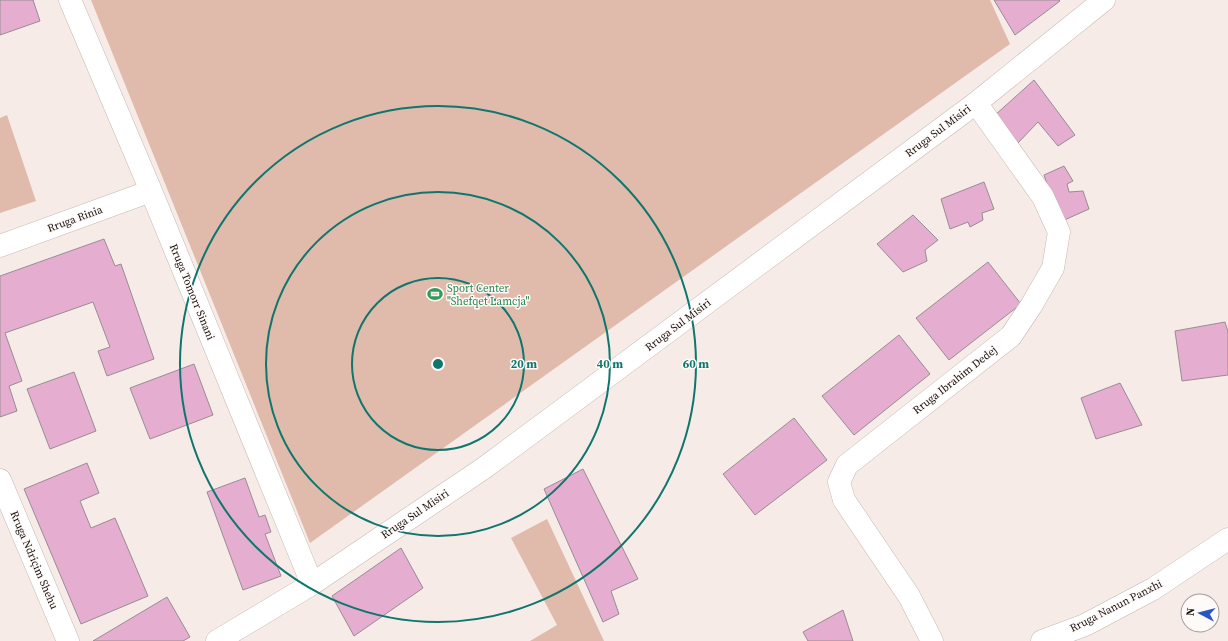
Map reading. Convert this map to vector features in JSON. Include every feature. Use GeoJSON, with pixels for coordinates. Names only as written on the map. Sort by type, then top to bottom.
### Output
{"type":"FeatureCollection","features":[{"type":"Feature","properties":{"kind":"street","name":"Rruga Tomorr Sinani"},"geometry":{"type":"LineString","coordinates":[[70,0],[151,192],[312,584]]}},
{"type":"Feature","properties":{"kind":"street","name":"Rruga Sul Misiri"},"geometry":{"type":"LineString","coordinates":[[217,641],[312,584],[484,468],[976,103],[1104,0]]}},
{"type":"Feature","properties":{"kind":"street","name":"Rruga Ibrahim Dedej"},"geometry":{"type":"LineString","coordinates":[[932,641],[909,596],[844,500],[839,482],[847,465],[1011,336],[1031,306],[1053,268],[1059,232],[1043,197],[976,103]]}},
{"type":"Feature","properties":{"kind":"street","name":"Rruga Rinia"},"geometry":{"type":"LineString","coordinates":[[0,246],[151,192]]}},
{"type":"Feature","properties":{"kind":"street","name":"Rruga Ndriçim Shehu"},"geometry":{"type":"LineString","coordinates":[[0,480],[68,641]]}},
{"type":"Feature","properties":{"kind":"street","name":"Rruga Nanun Panxhi"},"geometry":{"type":"LineString","coordinates":[[1042,641],[1085,625],[1153,589],[1228,539]]}},
{"type":"Feature","properties":{"kind":"shaded area","name":"Sport Center \"Shefqet Lamcja\""},"geometry":{"type":"Polygon","coordinates":[[[91,0],[990,0],[1010,44],[310,543],[91,0]]]}},
{"type":"Feature","properties":{"kind":"shaded area"},"geometry":{"type":"Polygon","coordinates":[[[7,115],[36,201],[0,213],[0,118],[7,115]]]}},
{"type":"Feature","properties":{"kind":"shaded area"},"geometry":{"type":"Polygon","coordinates":[[[547,519],[604,641],[530,641],[557,625],[511,538],[547,519]]]}},
{"type":"Feature","properties":{"kind":"building"},"geometry":{"type":"Polygon","coordinates":[[[0,0],[33,0],[40,21],[0,35],[0,0]]]}},
{"type":"Feature","properties":{"kind":"building"},"geometry":{"type":"Polygon","coordinates":[[[994,0],[1059,0],[1060,1],[1015,35],[994,0]]]}},
{"type":"Feature","properties":{"kind":"building"},"geometry":{"type":"Polygon","coordinates":[[[1034,80],[1075,135],[1058,146],[1038,122],[1016,145],[994,116],[1034,80]]]}},
{"type":"Feature","properties":{"kind":"building"},"geometry":{"type":"Polygon","coordinates":[[[1064,166],[1073,181],[1067,184],[1069,192],[1083,191],[1089,209],[1060,222],[1044,175],[1064,166]]]}},
{"type":"Feature","properties":{"kind":"building"},"geometry":{"type":"Polygon","coordinates":[[[984,182],[994,209],[982,213],[983,220],[970,227],[968,222],[950,229],[941,199],[984,182]]]}},
{"type":"Feature","properties":{"kind":"building"},"geometry":{"type":"Polygon","coordinates":[[[913,215],[938,240],[925,250],[927,261],[903,272],[877,244],[913,215]]]}},
{"type":"Feature","properties":{"kind":"building"},"geometry":{"type":"Polygon","coordinates":[[[104,239],[115,266],[121,264],[154,359],[107,376],[98,351],[110,347],[93,302],[5,333],[22,381],[9,386],[17,411],[0,417],[0,276],[104,239]]]}},
{"type":"Feature","properties":{"kind":"building"},"geometry":{"type":"Polygon","coordinates":[[[988,262],[1021,304],[949,360],[916,318],[988,262]]]}},
{"type":"Feature","properties":{"kind":"building"},"geometry":{"type":"Polygon","coordinates":[[[1225,322],[1228,332],[1228,375],[1182,381],[1175,331],[1225,322]]]}},
{"type":"Feature","properties":{"kind":"building"},"geometry":{"type":"Polygon","coordinates":[[[899,335],[930,374],[854,435],[822,396],[899,335]]]}},
{"type":"Feature","properties":{"kind":"building"},"geometry":{"type":"Polygon","coordinates":[[[194,364],[213,415],[150,439],[130,388],[194,364]]]}},
{"type":"Feature","properties":{"kind":"building"},"geometry":{"type":"Polygon","coordinates":[[[74,372],[96,431],[50,449],[27,389],[74,372]]]}},
{"type":"Feature","properties":{"kind":"building"},"geometry":{"type":"Polygon","coordinates":[[[1120,383],[1142,425],[1096,439],[1081,398],[1120,383]]]}},
{"type":"Feature","properties":{"kind":"building"},"geometry":{"type":"Polygon","coordinates":[[[794,418],[827,460],[755,515],[723,474],[794,418]]]}},
{"type":"Feature","properties":{"kind":"building"},"geometry":{"type":"Polygon","coordinates":[[[87,463],[99,493],[80,501],[91,528],[115,518],[148,596],[81,624],[24,489],[87,463]]]}},
{"type":"Feature","properties":{"kind":"building"},"geometry":{"type":"Polygon","coordinates":[[[583,469],[638,579],[611,591],[619,614],[603,622],[544,489],[583,469]]]}},
{"type":"Feature","properties":{"kind":"building"},"geometry":{"type":"Polygon","coordinates":[[[245,478],[259,517],[265,515],[271,532],[265,534],[281,576],[243,590],[207,492],[245,478]]]}},
{"type":"Feature","properties":{"kind":"building"},"geometry":{"type":"Polygon","coordinates":[[[401,548],[423,588],[354,636],[332,596],[401,548]]]}},
{"type":"Feature","properties":{"kind":"building"},"geometry":{"type":"Polygon","coordinates":[[[167,597],[190,637],[183,641],[93,641],[167,597]]]}},
{"type":"Feature","properties":{"kind":"building"},"geometry":{"type":"Polygon","coordinates":[[[843,610],[853,641],[808,641],[803,632],[843,610]]]}},
{"type":"Feature","properties":{"kind":"place","name":"Sport Center \"Shefqet Lamcja\""},"geometry":{"type":"Point","coordinates":[435,294]}}]}
